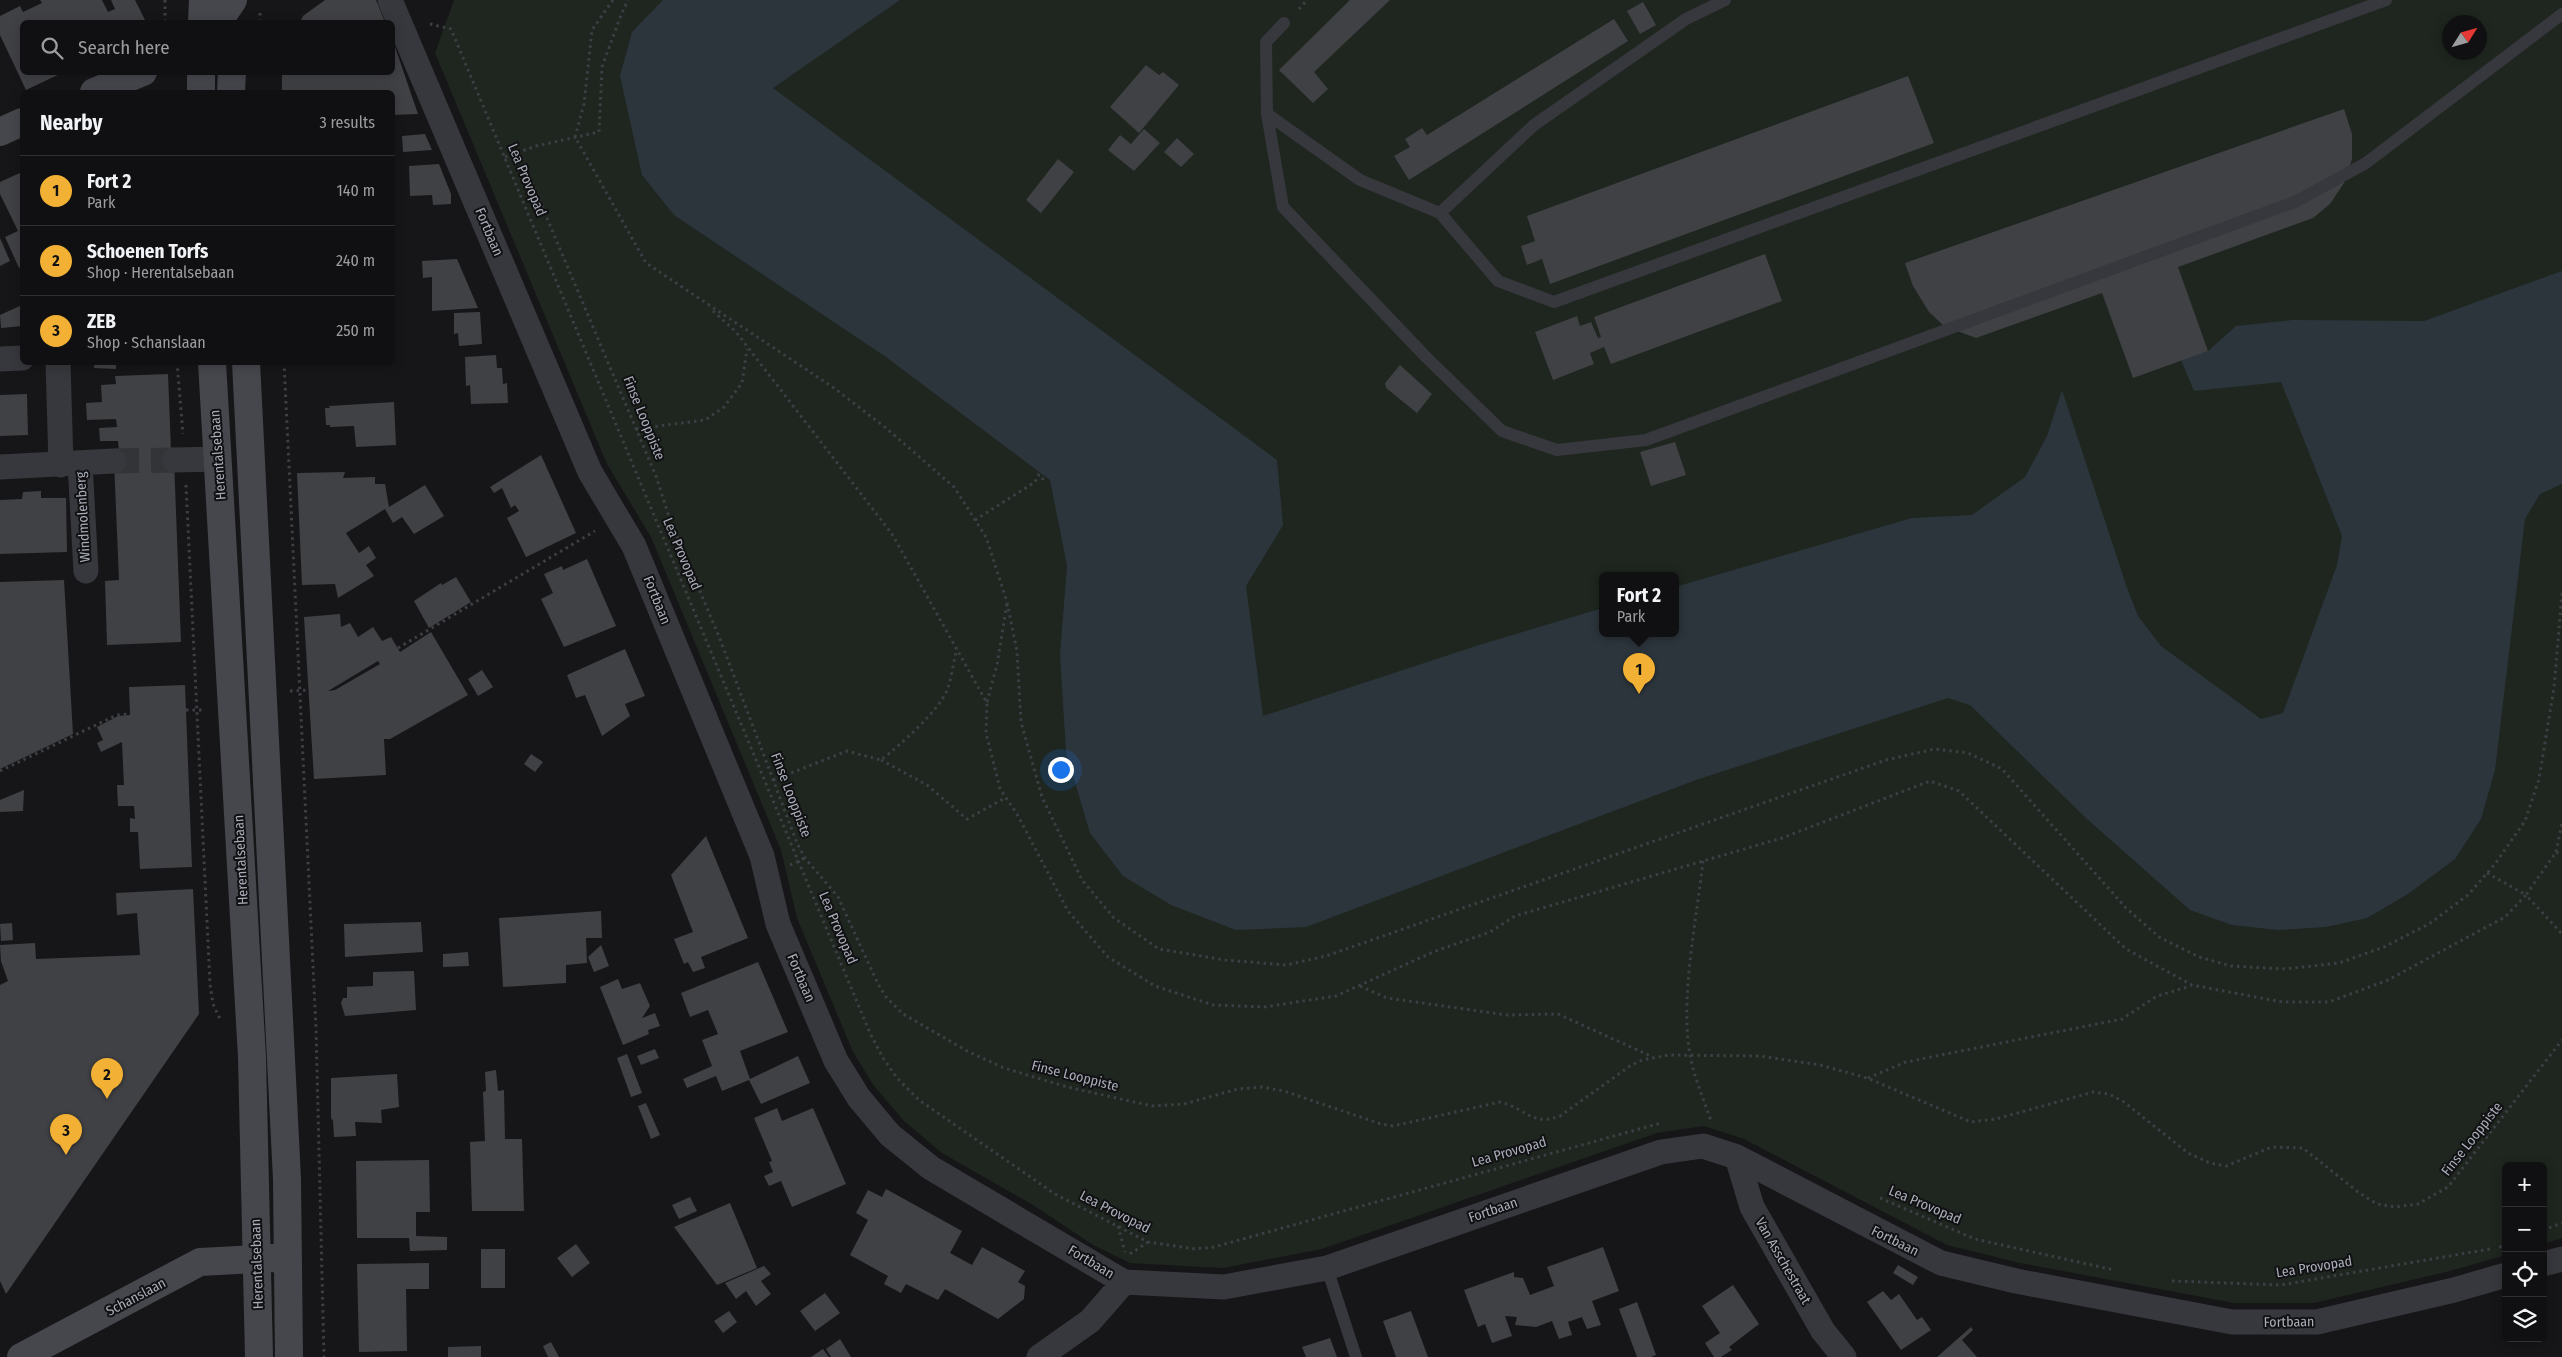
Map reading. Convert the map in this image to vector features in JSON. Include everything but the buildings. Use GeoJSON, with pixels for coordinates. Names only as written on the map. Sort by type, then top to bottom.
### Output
{"type":"FeatureCollection","features":[{"type":"Feature","properties":{"kind":"main road"},"geometry":{"type":"LineString","coordinates":[[202,20],[203,0]]}},
{"type":"Feature","properties":{"kind":"main road"},"geometry":{"type":"LineString","coordinates":[[219,20],[234,0]]}},
{"type":"Feature","properties":{"kind":"main road"},"geometry":{"type":"LineString","coordinates":[[233,20],[234,0]]}},
{"type":"Feature","properties":{"kind":"main road"},"geometry":{"type":"LineString","coordinates":[[99,90],[136,75]]}},
{"type":"Feature","properties":{"kind":"main road"},"geometry":{"type":"LineString","coordinates":[[201,75],[201,90]]}},
{"type":"Feature","properties":{"kind":"main road"},"geometry":{"type":"LineString","coordinates":[[0,132],[20,123]]}},
{"type":"Feature","properties":{"kind":"main road","name":"Herentalsebaan"},"geometry":{"type":"LineString","coordinates":[[212,365],[252,1057],[259,1357]]}},
{"type":"Feature","properties":{"kind":"main road"},"geometry":{"type":"LineString","coordinates":[[246,365],[286,1170],[289,1357]]}},
{"type":"Feature","properties":{"kind":"main road","name":"Schanslaan"},"geometry":{"type":"LineString","coordinates":[[21,1357],[200,1262],[287,1257]]}},
{"type":"Feature","properties":{"kind":"street","name":"Fortbaan"},"geometry":{"type":"LineString","coordinates":[[394,8],[590,472],[634,546],[762,856],[778,924],[836,1062],[859,1098],[890,1135],[931,1168],[1124,1282],[1224,1287],[1327,1268],[1661,1152],[1702,1146],[1737,1157],[1941,1263],[2035,1285],[2232,1322],[2317,1322],[2454,1290],[2502,1276]]}},
{"type":"Feature","properties":{"kind":"street"},"geometry":{"type":"LineString","coordinates":[[0,359],[20,358]]}},
{"type":"Feature","properties":{"kind":"street","name":"Windmolenberg"},"geometry":{"type":"LineString","coordinates":[[58,365],[70,464],[86,571]]}},
{"type":"Feature","properties":{"kind":"street"},"geometry":{"type":"LineString","coordinates":[[174,460],[218,459]]}},
{"type":"Feature","properties":{"kind":"street","name":"Windmolenberg"},"geometry":{"type":"LineString","coordinates":[[0,467],[114,461]]}},
{"type":"Feature","properties":{"kind":"street","name":"Van Asschestraat"},"geometry":{"type":"LineString","coordinates":[[1737,1157],[1752,1207],[1823,1331],[1844,1357]]}},
{"type":"Feature","properties":{"kind":"street"},"geometry":{"type":"LineString","coordinates":[[2547,1263],[2562,1259]]}},
{"type":"Feature","properties":{"kind":"street"},"geometry":{"type":"LineString","coordinates":[[1039,1357],[1090,1321],[1124,1282]]}},
{"type":"Feature","properties":{"kind":"lane"},"geometry":{"type":"LineString","coordinates":[[1440,214],[1534,125],[1686,20],[1725,0]]}},
{"type":"Feature","properties":{"kind":"lane"},"geometry":{"type":"LineString","coordinates":[[1267,114],[1360,180],[1440,214],[1498,281],[1554,302],[2386,0]]}},
{"type":"Feature","properties":{"kind":"lane"},"geometry":{"type":"LineString","coordinates":[[1284,24],[1266,42],[1267,114],[1282,207],[1426,357],[1502,431],[1557,450],[1646,440],[2297,201],[2366,163],[2562,14]]}},
{"type":"Feature","properties":{"kind":"lane"},"geometry":{"type":"LineString","coordinates":[[1327,1268],[1356,1357]]}},
{"type":"Feature","properties":{"kind":"path"},"geometry":{"type":"LineString","coordinates":[[164,20],[166,0]]}},
{"type":"Feature","properties":{"kind":"path"},"geometry":{"type":"LineString","coordinates":[[613,0],[592,30],[584,104],[575,138],[646,263],[834,388],[886,428],[954,487],[986,537],[1007,602],[1017,651],[1021,722],[1042,798],[1082,880],[1114,918],[1159,949],[1225,960],[1286,965],[1326,956],[1886,760],[1935,749],[1968,753],[2002,769],[2126,908],[2159,937],[2199,957],[2231,966],[2285,970],[2339,963],[2384,947],[2429,924],[2468,895],[2487,873],[2525,821],[2539,779],[2554,688],[2562,593]]}},
{"type":"Feature","properties":{"kind":"path"},"geometry":{"type":"LineString","coordinates":[[505,157],[599,132],[602,67],[620,15],[628,0]]}},
{"type":"Feature","properties":{"kind":"path","name":"Lea Provopad"},"geometry":{"type":"LineString","coordinates":[[394,8],[451,28],[870,1033],[883,1058],[897,1078],[919,1100],[1055,1194],[1148,1242],[1195,1250],[1214,1247],[1646,1125],[1665,1123]]}},
{"type":"Feature","properties":{"kind":"path","name":"Finse Looppiste"},"geometry":{"type":"LineString","coordinates":[[519,152],[636,429],[670,520],[720,639],[797,843],[805,858],[838,897],[878,984],[886,996],[904,1014],[967,1051],[1004,1068],[1067,1087],[1152,1106],[1184,1104],[1238,1089],[1262,1087],[1284,1091],[1381,1124],[1393,1126],[1500,1102],[1510,1104],[1536,1119],[1548,1121],[1560,1116],[1630,1066],[1654,1057],[1690,1055],[1760,1056],[1820,1065],[1867,1078],[1971,1122],[1996,1119],[2093,1092],[2109,1094],[2124,1102],[2188,1153],[2226,1166],[2272,1147],[2303,1148],[2358,1192],[2377,1204],[2395,1207],[2418,1204],[2448,1187],[2562,1040]]}},
{"type":"Feature","properties":{"kind":"path"},"geometry":{"type":"LineString","coordinates":[[706,304],[736,332],[892,534],[987,703]]}},
{"type":"Feature","properties":{"kind":"path"},"geometry":{"type":"LineString","coordinates":[[636,429],[705,420],[724,407],[742,383],[748,348]]}},
{"type":"Feature","properties":{"kind":"path"},"geometry":{"type":"LineString","coordinates":[[284,365],[316,1028],[324,1357]]}},
{"type":"Feature","properties":{"kind":"path"},"geometry":{"type":"LineString","coordinates":[[976,520],[1035,482],[1038,476],[1042,476],[1043,480]]}},
{"type":"Feature","properties":{"kind":"path"},"geometry":{"type":"LineString","coordinates":[[398,648],[617,519],[628,495],[642,487]]}},
{"type":"Feature","properties":{"kind":"path"},"geometry":{"type":"LineString","coordinates":[[1007,602],[997,665],[987,703],[986,733],[1000,789],[1017,814],[1068,911],[1108,957],[1155,986],[1213,1005],[1264,1007],[1336,996],[1433,952],[1490,932],[1515,916],[1782,838],[1930,781],[1959,791],[2126,949],[2192,986],[2282,1002],[2329,1002],[2388,980],[2505,916],[2526,894],[2556,852],[2562,824]]}},
{"type":"Feature","properties":{"kind":"path"},"geometry":{"type":"LineString","coordinates":[[881,760],[915,731],[947,692],[956,649]]}},
{"type":"Feature","properties":{"kind":"path"},"geometry":{"type":"LineString","coordinates":[[0,772],[117,715],[130,714]]}},
{"type":"Feature","properties":{"kind":"path"},"geometry":{"type":"LineString","coordinates":[[773,780],[848,751],[881,760],[927,785],[967,818],[1006,798]]}},
{"type":"Feature","properties":{"kind":"path"},"geometry":{"type":"LineString","coordinates":[[2556,852],[2562,855]]}},
{"type":"Feature","properties":{"kind":"path"},"geometry":{"type":"LineString","coordinates":[[1702,1124],[1712,1124],[1690,1055],[1687,1002],[1703,861]]}},
{"type":"Feature","properties":{"kind":"path"},"geometry":{"type":"LineString","coordinates":[[2487,873],[2526,894],[2562,934]]}},
{"type":"Feature","properties":{"kind":"path"},"geometry":{"type":"LineString","coordinates":[[1359,986],[1387,998],[1507,1015],[1558,1014],[1654,1057]]}},
{"type":"Feature","properties":{"kind":"path"},"geometry":{"type":"LineString","coordinates":[[1867,1078],[1906,1062],[2122,1019],[2157,996],[2192,986]]}},
{"type":"Feature","properties":{"kind":"path","name":"Lea Provopad"},"geometry":{"type":"LineString","coordinates":[[1874,1196],[1975,1239],[2117,1270]]}},
{"type":"Feature","properties":{"kind":"path"},"geometry":{"type":"LineString","coordinates":[[2547,1229],[2562,1223]]}},
{"type":"Feature","properties":{"kind":"path"},"geometry":{"type":"LineString","coordinates":[[1118,1226],[1126,1257]]}},
{"type":"Feature","properties":{"kind":"path","name":"Lea Provopad"},"geometry":{"type":"LineString","coordinates":[[2164,1281],[2280,1286],[2502,1246]]}},
{"type":"Feature","properties":{"kind":"shaded area"},"geometry":{"type":"Polygon","coordinates":[[[454,0],[2562,0],[2562,1238],[2547,1243],[2547,1162],[2502,1162],[2502,1256],[2450,1271],[2314,1303],[2234,1303],[2020,1263],[1947,1245],[1744,1139],[1704,1126],[1657,1133],[1322,1249],[1223,1268],[1130,1263],[1093,1245],[1033,1205],[942,1153],[904,1121],[874,1086],[853,1052],[797,918],[781,850],[651,537],[607,464],[435,53],[454,0]]]}},
{"type":"Feature","properties":{"kind":"shaded area"},"geometry":{"type":"Polygon","coordinates":[[[663,0],[900,0],[773,88],[1277,460],[1283,525],[1246,586],[1263,716],[1479,645],[1599,609],[1599,637],[1679,637],[1679,586],[1912,518],[1972,515],[2025,477],[2047,436],[2062,390],[2127,588],[2138,616],[2161,646],[2261,719],[2283,713],[2337,565],[2342,536],[2281,382],[2194,391],[2181,360],[2208,351],[2236,326],[2292,320],[2424,321],[2562,271],[2562,484],[2540,494],[2525,519],[2495,770],[2481,819],[2455,859],[2408,894],[2367,918],[2326,927],[2278,930],[2232,925],[2190,910],[2087,819],[1970,705],[1948,698],[1696,780],[1306,927],[1236,930],[1171,905],[1123,876],[1090,833],[1066,752],[1060,655],[1067,565],[1050,480],[886,357],[674,215],[642,175],[620,76],[632,32],[663,0]]]}},
{"type":"Feature","properties":{"kind":"tunnel"},"geometry":{"type":"LineString","coordinates":[[114,461],[174,460]]}},
{"type":"Feature","properties":{"kind":"place","name":"Fort 2"},"geometry":{"type":"Point","coordinates":[1639,694]}},
{"type":"Feature","properties":{"kind":"place","name":"Schoenen Torfs"},"geometry":{"type":"Point","coordinates":[107,1099]}},
{"type":"Feature","properties":{"kind":"place","name":"ZEB"},"geometry":{"type":"Point","coordinates":[66,1155]}}]}
